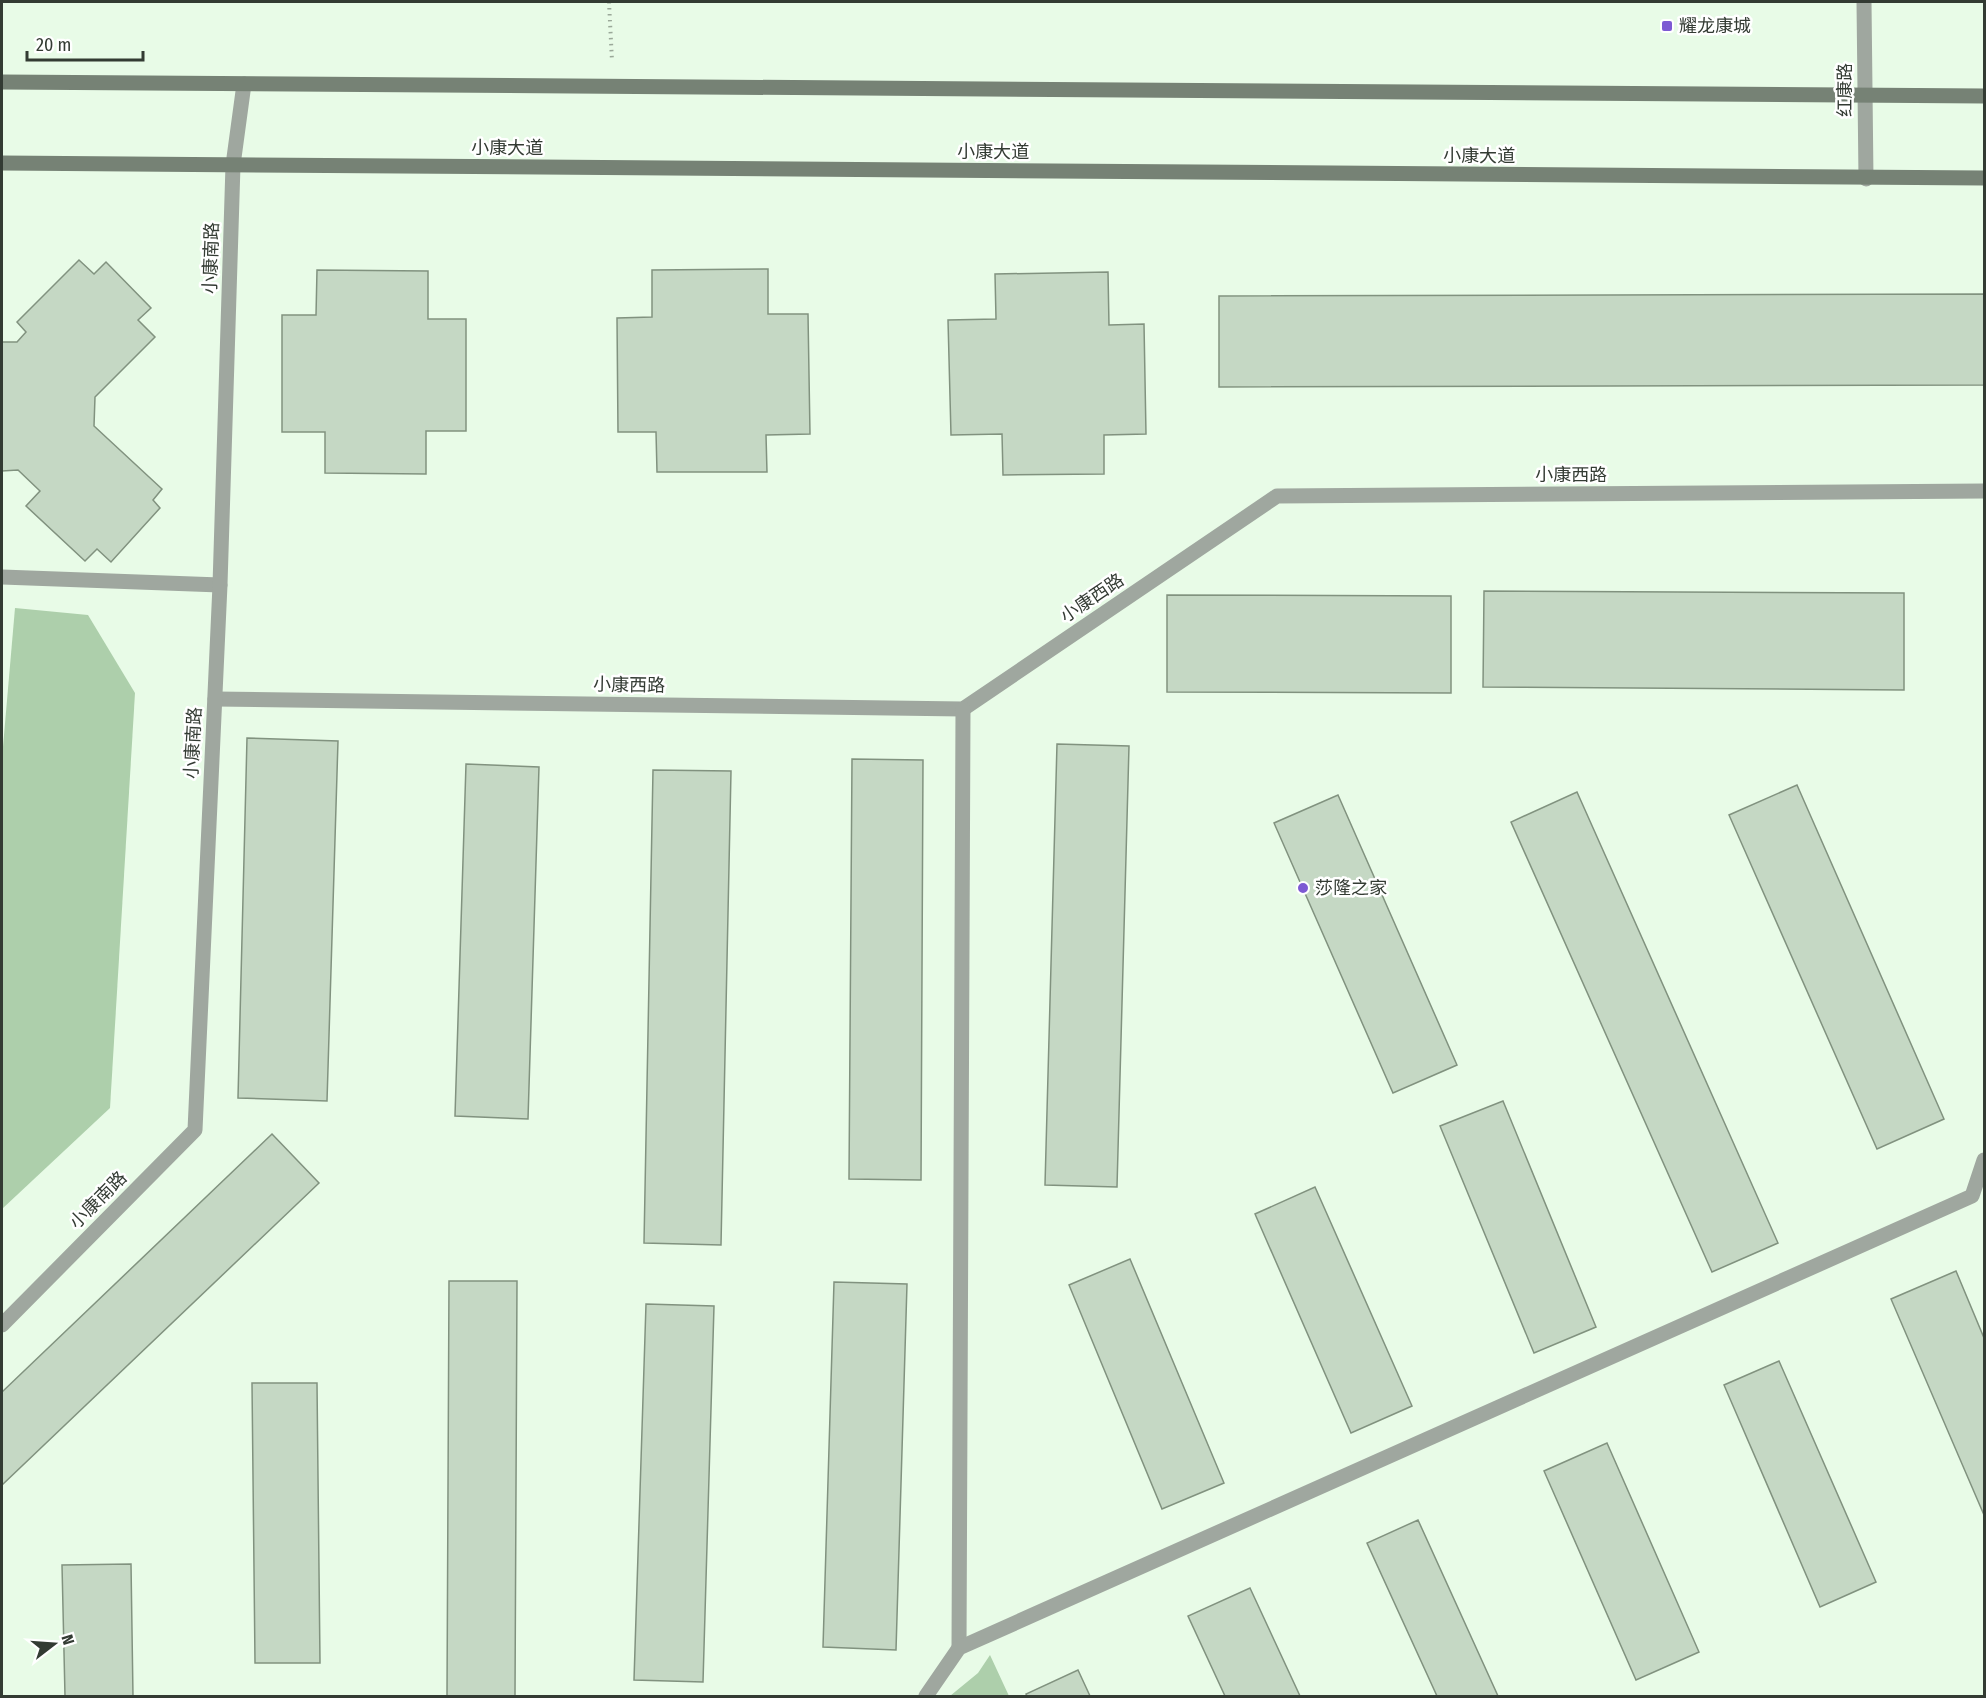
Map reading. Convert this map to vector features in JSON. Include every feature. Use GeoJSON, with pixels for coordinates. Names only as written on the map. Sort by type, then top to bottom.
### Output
{"type":"FeatureCollection","features":[{"type":"Feature","properties":{"kind":"main road"},"geometry":{"type":"LineString","coordinates":[[2,82],[1864,97],[1984,96]]}},
{"type":"Feature","properties":{"kind":"main road","name":"小康大道"},"geometry":{"type":"LineString","coordinates":[[2,164],[1866,179],[1984,178]]}},
{"type":"Feature","properties":{"kind":"street","name":"红康路"},"geometry":{"type":"LineString","coordinates":[[1864,2],[1866,179]]}},
{"type":"Feature","properties":{"kind":"street","name":"小康南路"},"geometry":{"type":"LineString","coordinates":[[2,1325],[195,1130],[220,585],[233,165],[244,84]]}},
{"type":"Feature","properties":{"kind":"street","name":"小康西路"},"geometry":{"type":"LineString","coordinates":[[215,699],[963,709],[1277,496],[1984,491]]}},
{"type":"Feature","properties":{"kind":"street"},"geometry":{"type":"LineString","coordinates":[[2,577],[220,585]]}},
{"type":"Feature","properties":{"kind":"street"},"geometry":{"type":"LineString","coordinates":[[959,1648],[963,709]]}},
{"type":"Feature","properties":{"kind":"street"},"geometry":{"type":"LineString","coordinates":[[927,1696],[959,1648],[1972,1196],[1984,1160]]}},
{"type":"Feature","properties":{"kind":"path"},"geometry":{"type":"LineString","coordinates":[[609,2],[613,87]]}},
{"type":"Feature","properties":{"kind":"green space"},"geometry":{"type":"Polygon","coordinates":[[[15,608],[88,615],[135,693],[110,1108],[2,1209],[2,758],[15,608]]]}},
{"type":"Feature","properties":{"kind":"green space"},"geometry":{"type":"Polygon","coordinates":[[[990,1655],[1009,1696],[950,1696],[978,1673],[990,1655]]]}},
{"type":"Feature","properties":{"kind":"building"},"geometry":{"type":"Polygon","coordinates":[[[79,260],[94,274],[106,262],[151,308],[138,320],[155,337],[95,397],[94,426],[162,489],[153,500],[160,508],[111,562],[97,549],[85,561],[26,506],[40,491],[18,470],[2,471],[2,342],[17,342],[26,332],[17,322],[79,260]]]}},
{"type":"Feature","properties":{"kind":"building"},"geometry":{"type":"Polygon","coordinates":[[[768,269],[768,314],[808,314],[810,434],[766,435],[767,472],[657,472],[656,432],[618,432],[617,318],[652,317],[652,270],[768,269]]]}},
{"type":"Feature","properties":{"kind":"building"},"geometry":{"type":"Polygon","coordinates":[[[317,270],[428,271],[428,319],[466,319],[466,431],[426,431],[426,474],[325,473],[325,432],[282,432],[282,315],[316,315],[317,270]]]}},
{"type":"Feature","properties":{"kind":"building"},"geometry":{"type":"Polygon","coordinates":[[[1108,272],[1109,325],[1144,324],[1146,434],[1104,435],[1104,474],[1003,475],[1002,434],[951,435],[948,320],[996,319],[995,274],[1108,272]]]}},
{"type":"Feature","properties":{"kind":"building"},"geometry":{"type":"Polygon","coordinates":[[[1984,294],[1984,385],[1219,387],[1219,296],[1984,294]]]}},
{"type":"Feature","properties":{"kind":"building"},"geometry":{"type":"Polygon","coordinates":[[[1484,591],[1904,593],[1904,690],[1483,687],[1484,591]]]}},
{"type":"Feature","properties":{"kind":"building"},"geometry":{"type":"Polygon","coordinates":[[[1167,595],[1451,596],[1451,693],[1167,692],[1167,595]]]}},
{"type":"Feature","properties":{"kind":"building"},"geometry":{"type":"Polygon","coordinates":[[[247,738],[338,741],[327,1101],[238,1098],[247,738]]]}},
{"type":"Feature","properties":{"kind":"building"},"geometry":{"type":"Polygon","coordinates":[[[1057,744],[1129,746],[1117,1187],[1045,1185],[1057,744]]]}},
{"type":"Feature","properties":{"kind":"building"},"geometry":{"type":"Polygon","coordinates":[[[852,759],[923,760],[921,1180],[849,1179],[852,759]]]}},
{"type":"Feature","properties":{"kind":"building"},"geometry":{"type":"Polygon","coordinates":[[[466,764],[539,767],[528,1119],[455,1116],[466,764]]]}},
{"type":"Feature","properties":{"kind":"building"},"geometry":{"type":"Polygon","coordinates":[[[653,770],[731,771],[721,1245],[644,1243],[653,770]]]}},
{"type":"Feature","properties":{"kind":"building"},"geometry":{"type":"Polygon","coordinates":[[[1797,785],[1944,1119],[1877,1149],[1729,815],[1797,785]]]}},
{"type":"Feature","properties":{"kind":"building"},"geometry":{"type":"Polygon","coordinates":[[[1577,792],[1778,1243],[1712,1272],[1511,822],[1577,792]]]}},
{"type":"Feature","properties":{"kind":"building"},"geometry":{"type":"Polygon","coordinates":[[[1338,795],[1457,1065],[1393,1093],[1274,823],[1338,795]]]}},
{"type":"Feature","properties":{"kind":"building"},"geometry":{"type":"Polygon","coordinates":[[[1503,1101],[1596,1327],[1534,1353],[1440,1126],[1503,1101]]]}},
{"type":"Feature","properties":{"kind":"building"},"geometry":{"type":"Polygon","coordinates":[[[272,1134],[319,1183],[2,1485],[2,1392],[272,1134]]]}},
{"type":"Feature","properties":{"kind":"building"},"geometry":{"type":"Polygon","coordinates":[[[1315,1187],[1412,1406],[1351,1433],[1255,1214],[1315,1187]]]}},
{"type":"Feature","properties":{"kind":"building"},"geometry":{"type":"Polygon","coordinates":[[[1130,1259],[1224,1483],[1162,1509],[1069,1285],[1130,1259]]]}},
{"type":"Feature","properties":{"kind":"building"},"geometry":{"type":"Polygon","coordinates":[[[1956,1271],[1984,1338],[1984,1515],[1891,1299],[1956,1271]]]}},
{"type":"Feature","properties":{"kind":"building"},"geometry":{"type":"Polygon","coordinates":[[[449,1281],[517,1281],[515,1696],[447,1696],[449,1281]]]}},
{"type":"Feature","properties":{"kind":"building"},"geometry":{"type":"Polygon","coordinates":[[[834,1282],[907,1284],[896,1650],[823,1647],[834,1282]]]}},
{"type":"Feature","properties":{"kind":"building"},"geometry":{"type":"Polygon","coordinates":[[[646,1304],[714,1306],[703,1682],[634,1680],[646,1304]]]}},
{"type":"Feature","properties":{"kind":"building"},"geometry":{"type":"Polygon","coordinates":[[[1779,1361],[1876,1582],[1820,1607],[1724,1385],[1779,1361]]]}},
{"type":"Feature","properties":{"kind":"building"},"geometry":{"type":"Polygon","coordinates":[[[252,1383],[317,1383],[320,1663],[255,1663],[252,1383]]]}},
{"type":"Feature","properties":{"kind":"building"},"geometry":{"type":"Polygon","coordinates":[[[1607,1443],[1699,1652],[1636,1680],[1544,1471],[1607,1443]]]}},
{"type":"Feature","properties":{"kind":"building"},"geometry":{"type":"Polygon","coordinates":[[[1418,1520],[1498,1696],[1437,1696],[1367,1543],[1418,1520]]]}},
{"type":"Feature","properties":{"kind":"building"},"geometry":{"type":"Polygon","coordinates":[[[131,1564],[133,1696],[65,1696],[62,1565],[131,1564]]]}},
{"type":"Feature","properties":{"kind":"building"},"geometry":{"type":"Polygon","coordinates":[[[1250,1588],[1300,1696],[1225,1696],[1188,1616],[1250,1588]]]}},
{"type":"Feature","properties":{"kind":"building"},"geometry":{"type":"Polygon","coordinates":[[[1078,1670],[1090,1696],[1027,1696],[1026,1694],[1078,1670]]]}},
{"type":"Feature","properties":{"kind":"place","name":"耀龙康城"},"geometry":{"type":"Point","coordinates":[1667,26]}},
{"type":"Feature","properties":{"kind":"place","name":"莎隆之家"},"geometry":{"type":"Point","coordinates":[1303,888]}}]}
